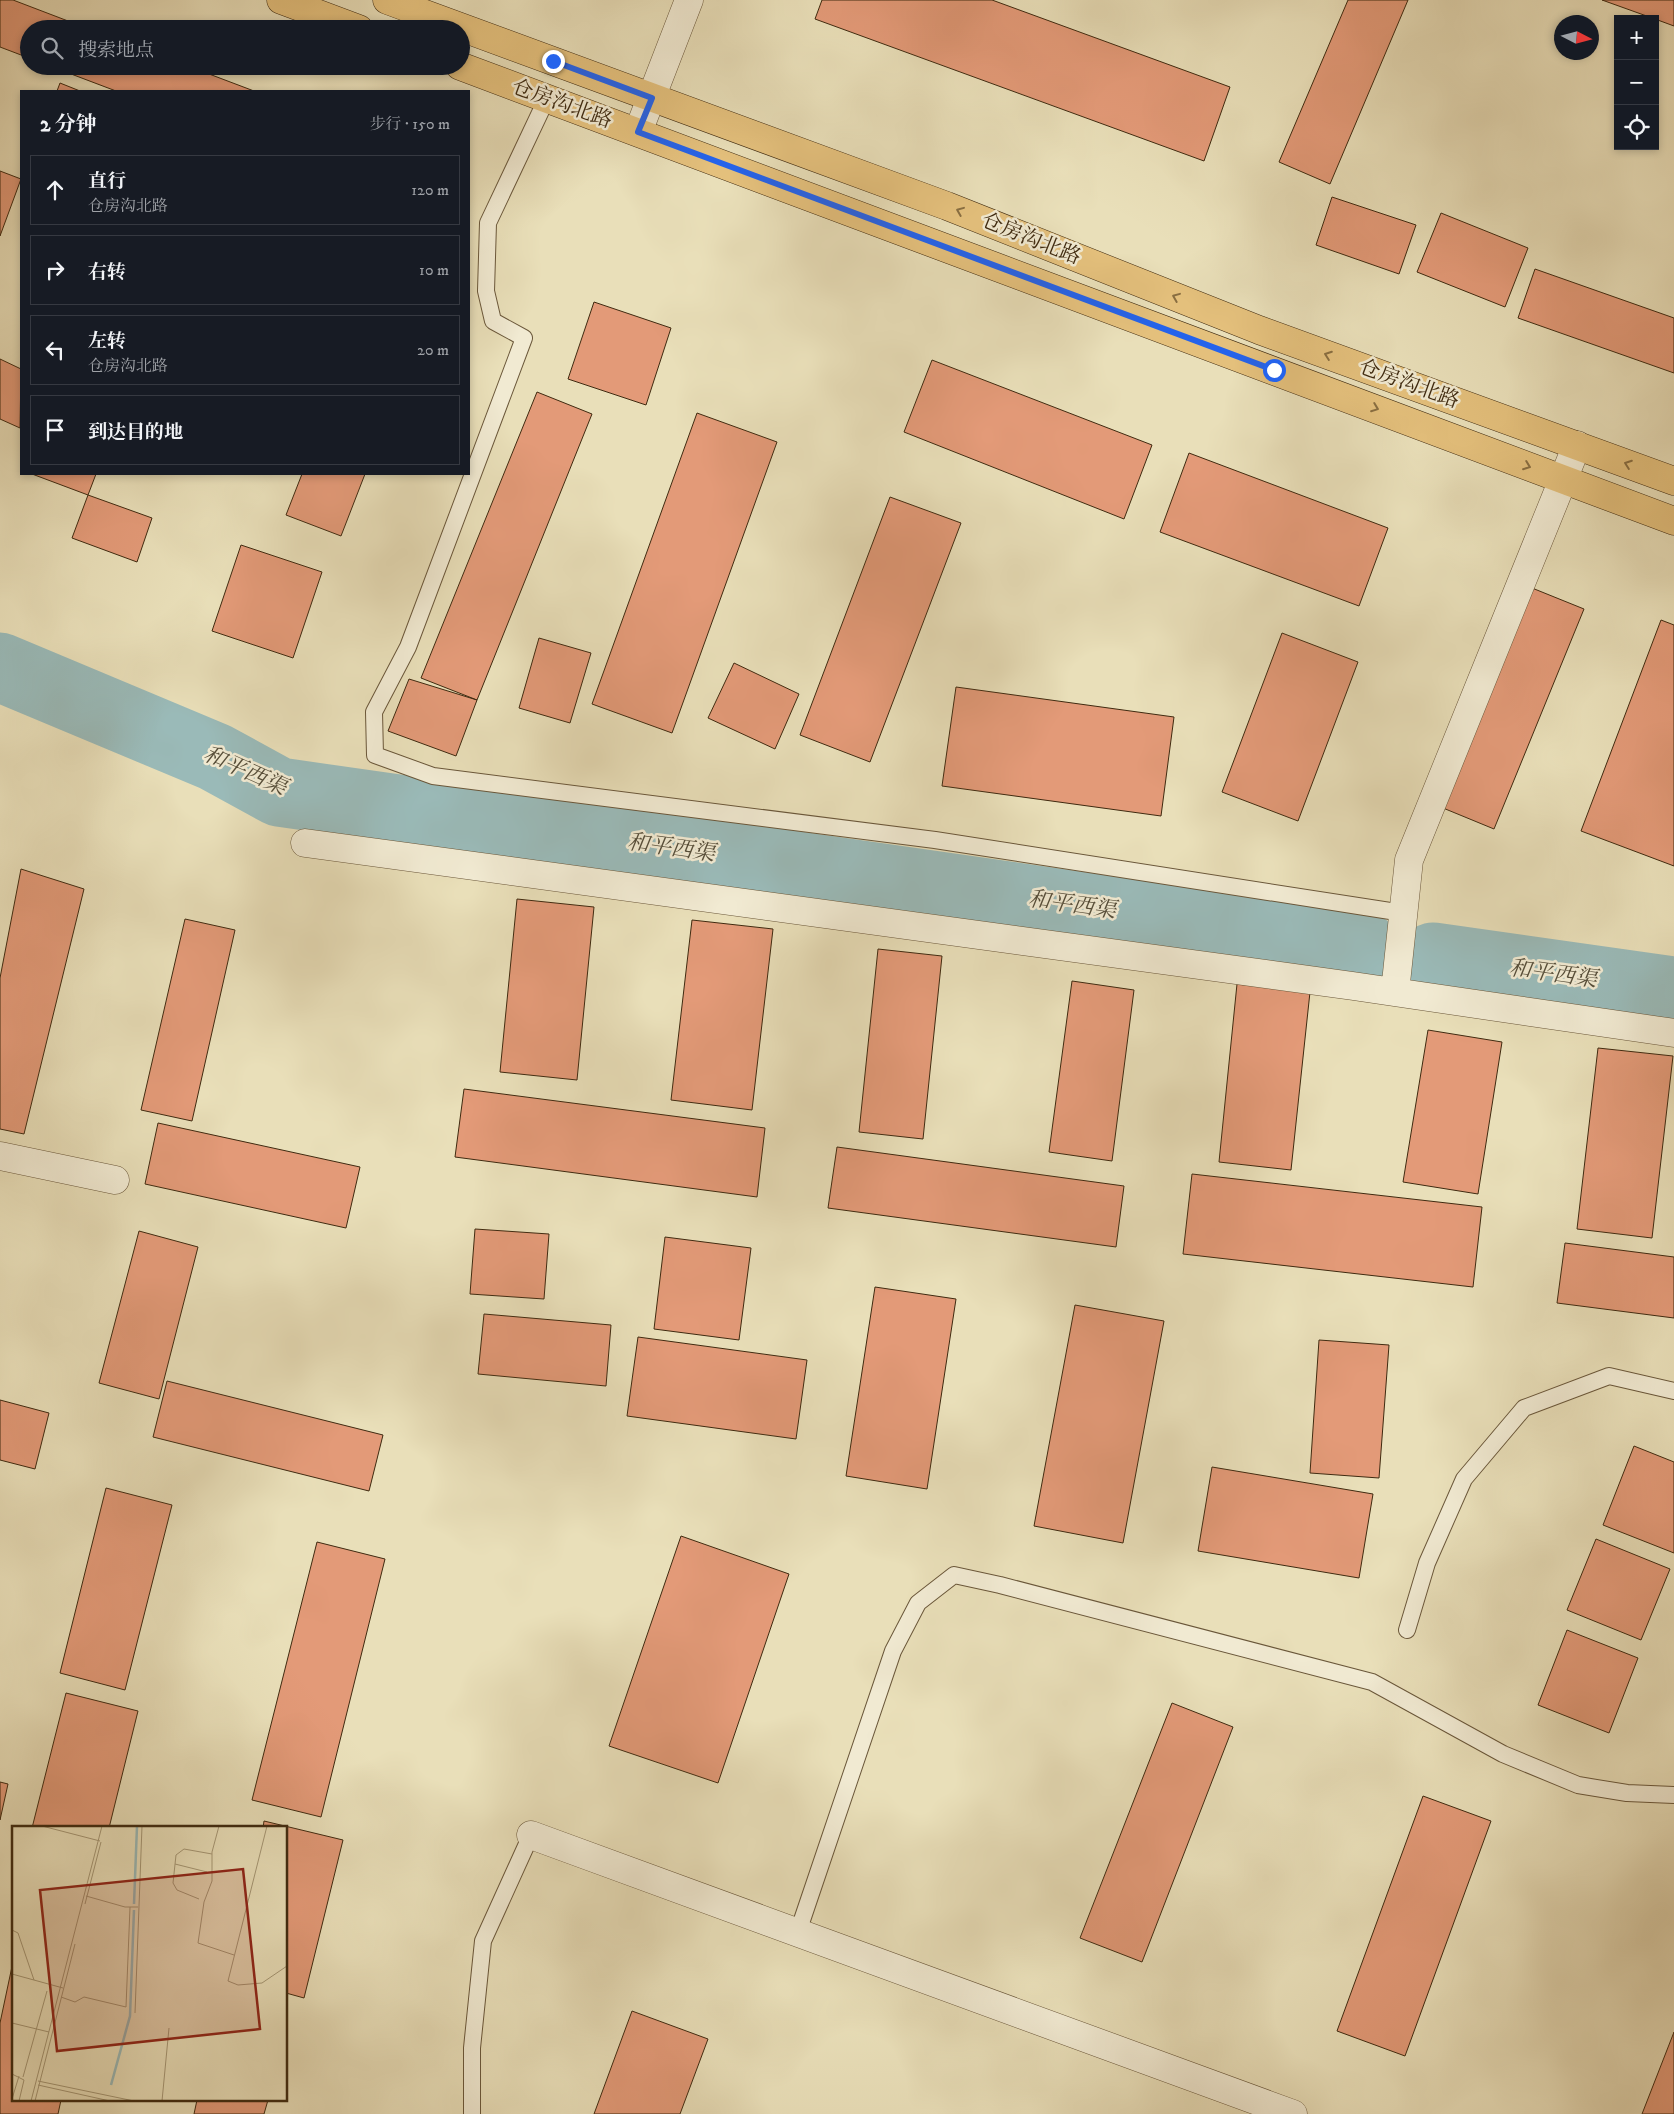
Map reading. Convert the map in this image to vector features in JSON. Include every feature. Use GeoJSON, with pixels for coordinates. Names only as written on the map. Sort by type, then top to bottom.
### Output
{"type":"FeatureCollection","features":[{"type":"Feature","properties":{"kind":"main road"},"geometry":{"type":"LineString","coordinates":[[281,0],[335,20]]}},
{"type":"Feature","properties":{"kind":"main road","name":"仓房沟北路"},"geometry":{"type":"LineString","coordinates":[[387,0],[441,20]]}},
{"type":"Feature","properties":{"kind":"main road","name":"仓房沟北路"},"geometry":{"type":"LineString","coordinates":[[470,31],[947,206],[1259,330],[1674,481]]}},
{"type":"Feature","properties":{"kind":"main road","name":"仓房沟北路"},"geometry":{"type":"LineString","coordinates":[[470,70],[1674,521]]}},
{"type":"Feature","properties":{"kind":"street"},"geometry":{"type":"LineString","coordinates":[[638,132],[689,0]]}},
{"type":"Feature","properties":{"kind":"street"},"geometry":{"type":"LineString","coordinates":[[1395,992],[1409,860],[1577,445]]}},
{"type":"Feature","properties":{"kind":"street"},"geometry":{"type":"LineString","coordinates":[[304,843],[1395,992],[1674,1033]]}},
{"type":"Feature","properties":{"kind":"street"},"geometry":{"type":"LineString","coordinates":[[0,1156],[115,1180]]}},
{"type":"Feature","properties":{"kind":"street"},"geometry":{"type":"LineString","coordinates":[[531,1835],[1293,2114]]}},
{"type":"Feature","properties":{"kind":"lane"},"geometry":{"type":"LineString","coordinates":[[548,98],[488,223],[486,242],[486,291],[493,321],[524,338],[408,647],[374,712],[375,755],[433,776],[935,840],[1403,913]]}},
{"type":"Feature","properties":{"kind":"lane"},"geometry":{"type":"LineString","coordinates":[[1407,1630],[1427,1563],[1464,1479],[1524,1408],[1609,1376],[1674,1391]]}},
{"type":"Feature","properties":{"kind":"lane"},"geometry":{"type":"LineString","coordinates":[[798,1932],[893,1651],[918,1603],[954,1575],[1000,1585],[1372,1682],[1503,1754],[1578,1786],[1627,1793],[1674,1795]]}},
{"type":"Feature","properties":{"kind":"lane"},"geometry":{"type":"LineString","coordinates":[[472,2114],[472,2048],[483,1940],[531,1835]]}},
{"type":"Feature","properties":{"kind":"building"},"geometry":{"type":"Polygon","coordinates":[[[0,0],[13,0],[65,20],[20,20],[20,55],[0,47],[0,0]]]}},
{"type":"Feature","properties":{"kind":"building"},"geometry":{"type":"Polygon","coordinates":[[[822,0],[992,0],[1230,87],[1204,161],[815,19],[822,0]]]}},
{"type":"Feature","properties":{"kind":"building"},"geometry":{"type":"Polygon","coordinates":[[[1348,0],[1408,0],[1330,184],[1279,162],[1348,0]]]}},
{"type":"Feature","properties":{"kind":"building"},"geometry":{"type":"Polygon","coordinates":[[[1602,0],[1674,0],[1674,26],[1659,20],[1659,15],[1644,15],[1602,0]]]}},
{"type":"Feature","properties":{"kind":"building"},"geometry":{"type":"Polygon","coordinates":[[[74,75],[212,75],[251,90],[113,90],[74,75]]]}},
{"type":"Feature","properties":{"kind":"building"},"geometry":{"type":"Polygon","coordinates":[[[60,83],[78,90],[57,90],[60,83]]]}},
{"type":"Feature","properties":{"kind":"building"},"geometry":{"type":"Polygon","coordinates":[[[0,171],[20,179],[20,182],[0,236],[0,171]]]}},
{"type":"Feature","properties":{"kind":"building"},"geometry":{"type":"Polygon","coordinates":[[[1332,197],[1416,225],[1399,274],[1316,245],[1332,197]]]}},
{"type":"Feature","properties":{"kind":"building"},"geometry":{"type":"Polygon","coordinates":[[[1441,213],[1528,248],[1505,307],[1417,272],[1441,213]]]}},
{"type":"Feature","properties":{"kind":"building"},"geometry":{"type":"Polygon","coordinates":[[[1535,269],[1674,318],[1674,373],[1518,318],[1535,269]]]}},
{"type":"Feature","properties":{"kind":"building"},"geometry":{"type":"Polygon","coordinates":[[[594,302],[671,328],[646,405],[568,379],[594,302]]]}},
{"type":"Feature","properties":{"kind":"building"},"geometry":{"type":"Polygon","coordinates":[[[0,359],[20,369],[20,428],[0,419],[0,359]]]}},
{"type":"Feature","properties":{"kind":"building"},"geometry":{"type":"Polygon","coordinates":[[[932,360],[1152,445],[1124,519],[904,432],[932,360]]]}},
{"type":"Feature","properties":{"kind":"building"},"geometry":{"type":"Polygon","coordinates":[[[537,392],[592,414],[477,700],[421,678],[537,392]]]}},
{"type":"Feature","properties":{"kind":"building"},"geometry":{"type":"Polygon","coordinates":[[[697,413],[777,442],[672,733],[592,704],[697,413]]]}},
{"type":"Feature","properties":{"kind":"building"},"geometry":{"type":"Polygon","coordinates":[[[1189,453],[1388,528],[1359,606],[1160,532],[1189,453]]]}},
{"type":"Feature","properties":{"kind":"building"},"geometry":{"type":"Polygon","coordinates":[[[35,475],[96,475],[88,495],[35,475]]]}},
{"type":"Feature","properties":{"kind":"building"},"geometry":{"type":"Polygon","coordinates":[[[302,475],[365,475],[341,536],[286,515],[302,475]]]}},
{"type":"Feature","properties":{"kind":"building"},"geometry":{"type":"Polygon","coordinates":[[[88,495],[152,518],[137,562],[72,538],[88,495]]]}},
{"type":"Feature","properties":{"kind":"building"},"geometry":{"type":"Polygon","coordinates":[[[890,497],[961,523],[870,762],[800,735],[890,497]]]}},
{"type":"Feature","properties":{"kind":"building"},"geometry":{"type":"Polygon","coordinates":[[[241,545],[322,572],[293,658],[212,631],[241,545]]]}},
{"type":"Feature","properties":{"kind":"building"},"geometry":{"type":"Polygon","coordinates":[[[1532,588],[1584,609],[1494,829],[1443,808],[1532,588]]]}},
{"type":"Feature","properties":{"kind":"building"},"geometry":{"type":"Polygon","coordinates":[[[1661,620],[1674,625],[1674,866],[1581,831],[1661,620]]]}},
{"type":"Feature","properties":{"kind":"building"},"geometry":{"type":"Polygon","coordinates":[[[1282,633],[1358,662],[1298,821],[1222,792],[1282,633]]]}},
{"type":"Feature","properties":{"kind":"building"},"geometry":{"type":"Polygon","coordinates":[[[539,638],[591,653],[570,723],[519,708],[539,638]]]}},
{"type":"Feature","properties":{"kind":"building"},"geometry":{"type":"Polygon","coordinates":[[[734,663],[799,694],[775,749],[708,718],[734,663]]]}},
{"type":"Feature","properties":{"kind":"building"},"geometry":{"type":"Polygon","coordinates":[[[409,679],[477,700],[456,756],[388,731],[409,679]]]}},
{"type":"Feature","properties":{"kind":"building"},"geometry":{"type":"Polygon","coordinates":[[[956,687],[1174,717],[1161,816],[942,786],[956,687]]]}},
{"type":"Feature","properties":{"kind":"building"},"geometry":{"type":"Polygon","coordinates":[[[21,869],[84,889],[24,1134],[0,1129],[0,978],[21,869]]]}},
{"type":"Feature","properties":{"kind":"building"},"geometry":{"type":"Polygon","coordinates":[[[517,899],[594,907],[577,1080],[500,1072],[517,899]]]}},
{"type":"Feature","properties":{"kind":"building"},"geometry":{"type":"Polygon","coordinates":[[[185,919],[235,930],[192,1121],[141,1110],[185,919]]]}},
{"type":"Feature","properties":{"kind":"building"},"geometry":{"type":"Polygon","coordinates":[[[692,920],[773,929],[752,1110],[671,1100],[692,920]]]}},
{"type":"Feature","properties":{"kind":"building"},"geometry":{"type":"Polygon","coordinates":[[[878,949],[942,956],[923,1139],[859,1132],[878,949]]]}},
{"type":"Feature","properties":{"kind":"building"},"geometry":{"type":"Polygon","coordinates":[[[1072,981],[1134,990],[1112,1161],[1049,1152],[1072,981]]]}},
{"type":"Feature","properties":{"kind":"building"},"geometry":{"type":"Polygon","coordinates":[[[1237,984],[1310,992],[1291,1170],[1219,1162],[1237,984]]]}},
{"type":"Feature","properties":{"kind":"building"},"geometry":{"type":"Polygon","coordinates":[[[1428,1030],[1502,1042],[1478,1194],[1403,1182],[1428,1030]]]}},
{"type":"Feature","properties":{"kind":"building"},"geometry":{"type":"Polygon","coordinates":[[[1598,1048],[1673,1056],[1652,1238],[1577,1229],[1598,1048]]]}},
{"type":"Feature","properties":{"kind":"building"},"geometry":{"type":"Polygon","coordinates":[[[464,1089],[765,1128],[757,1197],[455,1157],[464,1089]]]}},
{"type":"Feature","properties":{"kind":"building"},"geometry":{"type":"Polygon","coordinates":[[[158,1123],[360,1167],[346,1228],[145,1184],[158,1123]]]}},
{"type":"Feature","properties":{"kind":"building"},"geometry":{"type":"Polygon","coordinates":[[[837,1147],[1124,1186],[1116,1247],[828,1208],[837,1147]]]}},
{"type":"Feature","properties":{"kind":"building"},"geometry":{"type":"Polygon","coordinates":[[[1192,1174],[1482,1207],[1473,1287],[1183,1254],[1192,1174]]]}},
{"type":"Feature","properties":{"kind":"building"},"geometry":{"type":"Polygon","coordinates":[[[475,1229],[549,1234],[544,1299],[470,1294],[475,1229]]]}},
{"type":"Feature","properties":{"kind":"building"},"geometry":{"type":"Polygon","coordinates":[[[139,1231],[198,1247],[159,1399],[99,1383],[139,1231]]]}},
{"type":"Feature","properties":{"kind":"building"},"geometry":{"type":"Polygon","coordinates":[[[665,1237],[751,1248],[739,1340],[654,1329],[665,1237]]]}},
{"type":"Feature","properties":{"kind":"building"},"geometry":{"type":"Polygon","coordinates":[[[1565,1243],[1674,1257],[1674,1318],[1557,1303],[1565,1243]]]}},
{"type":"Feature","properties":{"kind":"building"},"geometry":{"type":"Polygon","coordinates":[[[875,1287],[956,1299],[927,1489],[846,1476],[875,1287]]]}},
{"type":"Feature","properties":{"kind":"building"},"geometry":{"type":"Polygon","coordinates":[[[1075,1305],[1164,1321],[1123,1543],[1034,1526],[1075,1305]]]}},
{"type":"Feature","properties":{"kind":"building"},"geometry":{"type":"Polygon","coordinates":[[[484,1314],[611,1325],[606,1386],[478,1374],[484,1314]]]}},
{"type":"Feature","properties":{"kind":"building"},"geometry":{"type":"Polygon","coordinates":[[[638,1337],[807,1360],[796,1439],[627,1416],[638,1337]]]}},
{"type":"Feature","properties":{"kind":"building"},"geometry":{"type":"Polygon","coordinates":[[[1319,1340],[1389,1345],[1379,1478],[1310,1473],[1319,1340]]]}},
{"type":"Feature","properties":{"kind":"building"},"geometry":{"type":"Polygon","coordinates":[[[167,1381],[383,1435],[369,1491],[153,1437],[167,1381]]]}},
{"type":"Feature","properties":{"kind":"building"},"geometry":{"type":"Polygon","coordinates":[[[0,1400],[49,1413],[35,1469],[0,1460],[0,1400]]]}},
{"type":"Feature","properties":{"kind":"building"},"geometry":{"type":"Polygon","coordinates":[[[1634,1446],[1674,1462],[1674,1553],[1603,1525],[1634,1446]]]}},
{"type":"Feature","properties":{"kind":"building"},"geometry":{"type":"Polygon","coordinates":[[[1212,1467],[1373,1494],[1359,1578],[1198,1551],[1212,1467]]]}},
{"type":"Feature","properties":{"kind":"building"},"geometry":{"type":"Polygon","coordinates":[[[106,1488],[172,1505],[125,1690],[60,1673],[106,1488]]]}},
{"type":"Feature","properties":{"kind":"building"},"geometry":{"type":"Polygon","coordinates":[[[681,1536],[789,1574],[718,1783],[609,1746],[681,1536]]]}},
{"type":"Feature","properties":{"kind":"building"},"geometry":{"type":"Polygon","coordinates":[[[1596,1539],[1670,1569],[1641,1640],[1567,1610],[1596,1539]]]}},
{"type":"Feature","properties":{"kind":"building"},"geometry":{"type":"Polygon","coordinates":[[[317,1542],[385,1559],[321,1817],[252,1800],[317,1542]]]}},
{"type":"Feature","properties":{"kind":"building"},"geometry":{"type":"Polygon","coordinates":[[[1567,1630],[1638,1658],[1609,1733],[1538,1705],[1567,1630]]]}},
{"type":"Feature","properties":{"kind":"building"},"geometry":{"type":"Polygon","coordinates":[[[66,1693],[138,1711],[109,1826],[33,1826],[66,1693]]]}},
{"type":"Feature","properties":{"kind":"building"},"geometry":{"type":"Polygon","coordinates":[[[1172,1703],[1233,1727],[1142,1962],[1080,1938],[1172,1703]]]}},
{"type":"Feature","properties":{"kind":"building"},"geometry":{"type":"Polygon","coordinates":[[[0,1782],[8,1784],[0,1820],[0,1782]]]}},
{"type":"Feature","properties":{"kind":"building"},"geometry":{"type":"Polygon","coordinates":[[[1423,1796],[1491,1821],[1405,2056],[1337,2031],[1423,1796]]]}},
{"type":"Feature","properties":{"kind":"building"},"geometry":{"type":"Polygon","coordinates":[[[264,1821],[285,1826],[263,1826],[264,1821]]]}},
{"type":"Feature","properties":{"kind":"building"},"geometry":{"type":"Polygon","coordinates":[[[288,1827],[343,1840],[304,1998],[288,1994],[288,1827]]]}},
{"type":"Feature","properties":{"kind":"building"},"geometry":{"type":"Polygon","coordinates":[[[12,1966],[12,2102],[61,2102],[58,2114],[0,2114],[0,2023],[12,1966]]]}},
{"type":"Feature","properties":{"kind":"building"},"geometry":{"type":"Polygon","coordinates":[[[632,2011],[708,2039],[680,2114],[594,2114],[632,2011]]]}},
{"type":"Feature","properties":{"kind":"building"},"geometry":{"type":"Polygon","coordinates":[[[1674,2032],[1674,2114],[1642,2114],[1674,2032]]]}},
{"type":"Feature","properties":{"kind":"building"},"geometry":{"type":"Polygon","coordinates":[[[197,2102],[267,2102],[264,2114],[194,2114],[197,2102]]]}},
{"type":"Feature","properties":{"kind":"waterway","name":"和平西渠"},"geometry":{"type":"LineString","coordinates":[[0,667],[215,757],[279,792],[1365,947]]}},
{"type":"Feature","properties":{"kind":"waterway","name":"和平西渠"},"geometry":{"type":"LineString","coordinates":[[1433,957],[1674,991]]}},
{"type":"Feature","properties":{"kind":"route"},"geometry":{"type":"LineString","coordinates":[[553,61],[652,98],[638,132],[1274,370]]}}]}
